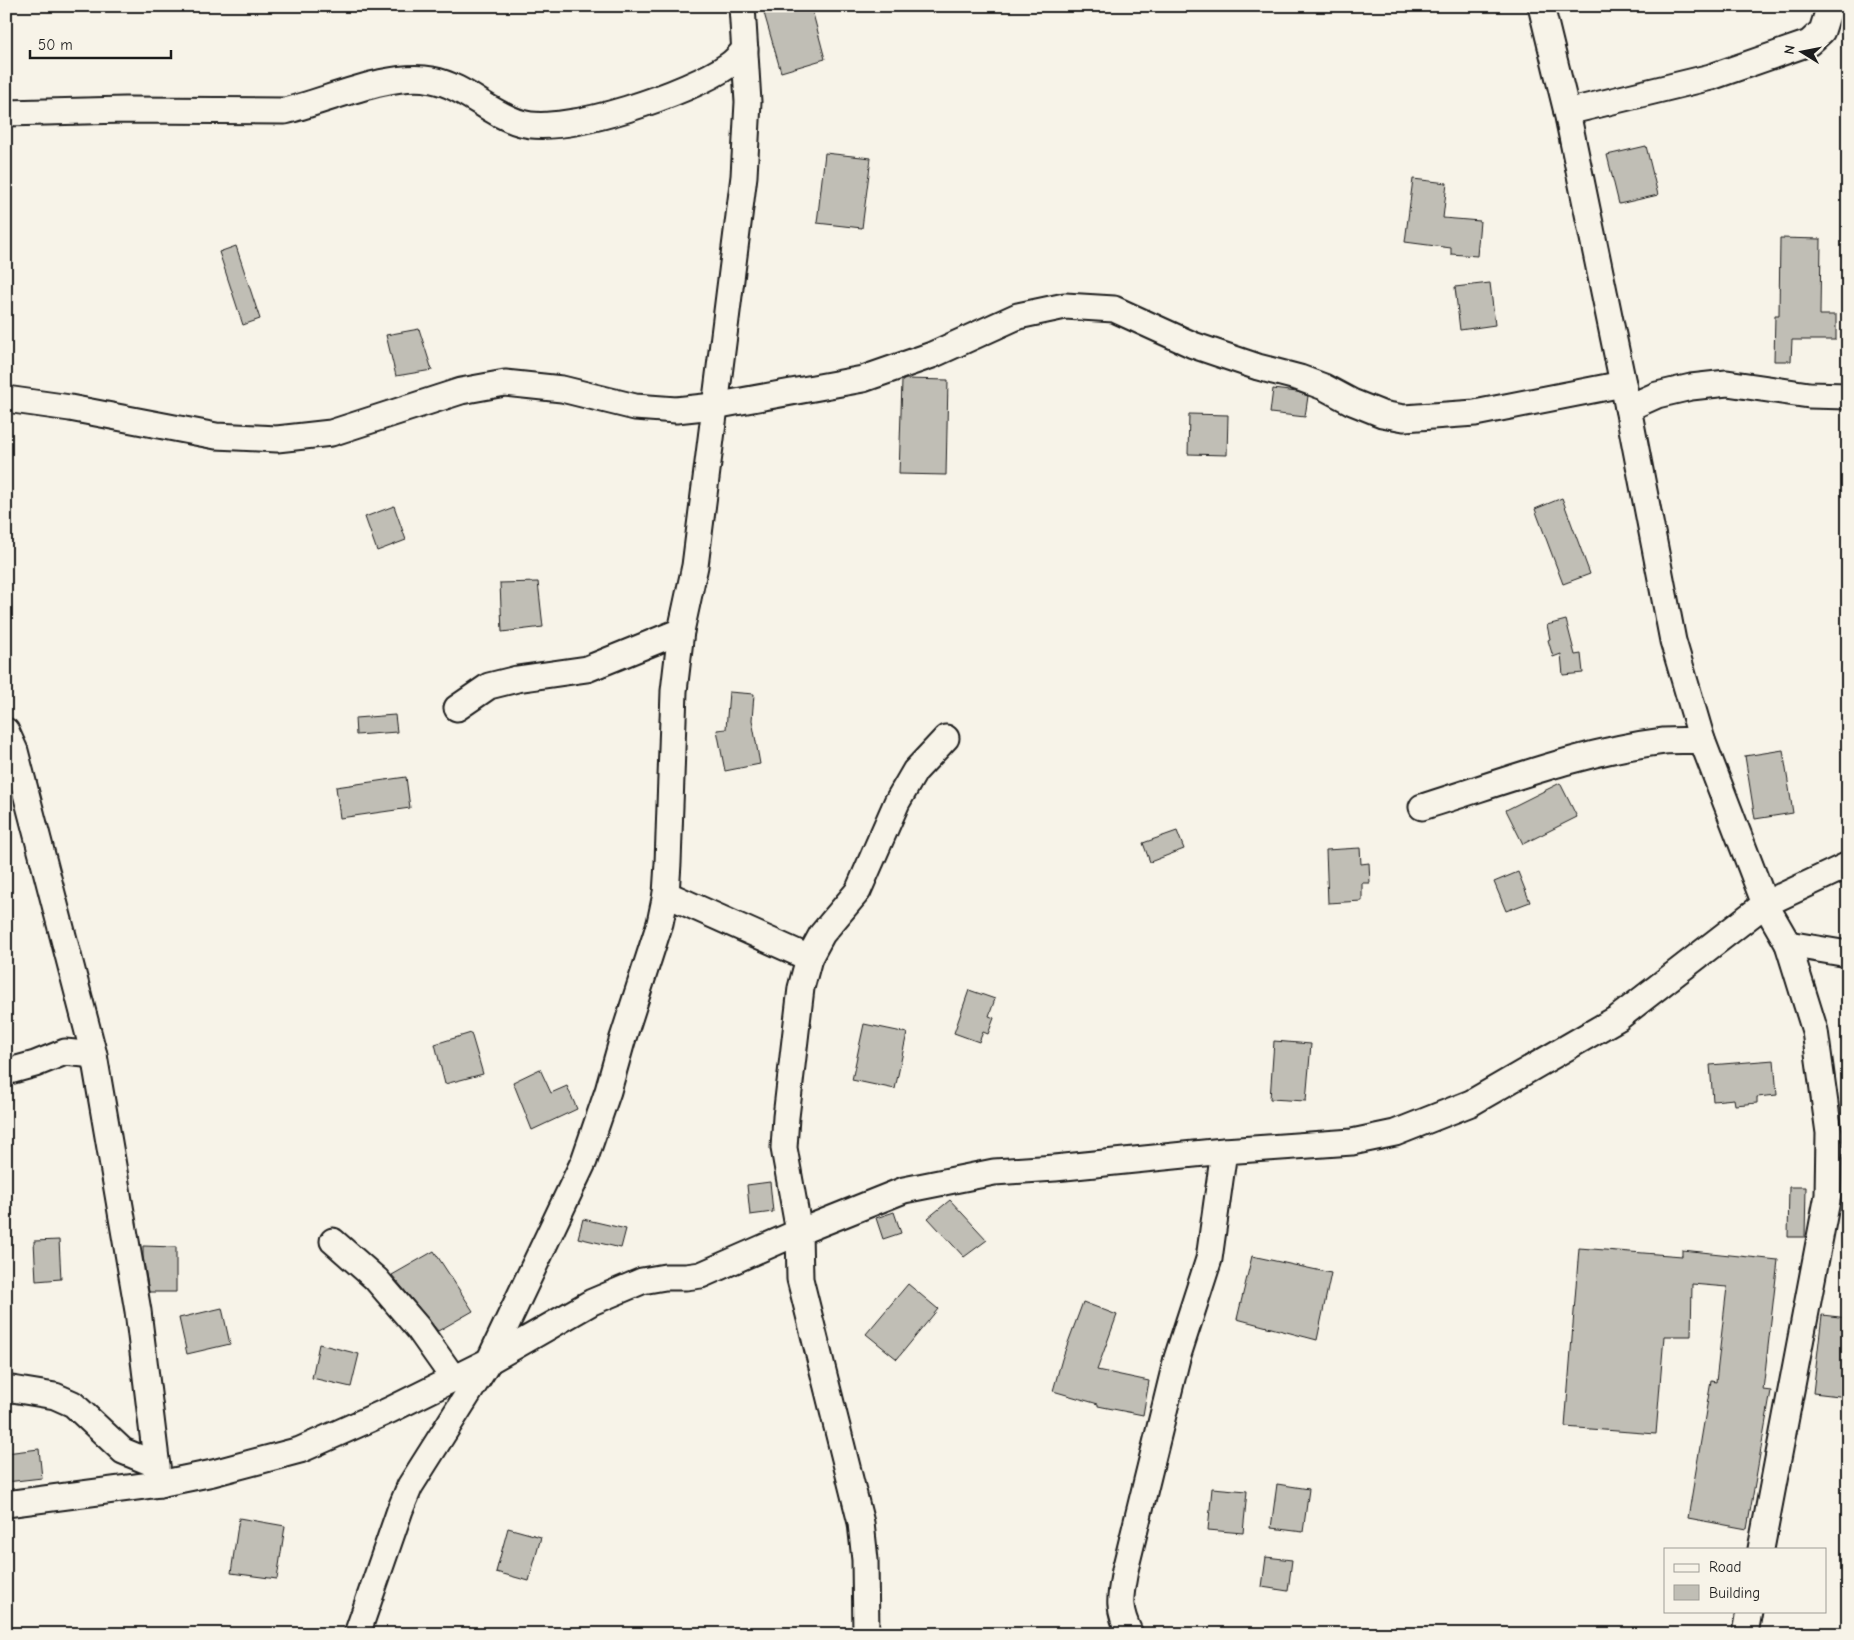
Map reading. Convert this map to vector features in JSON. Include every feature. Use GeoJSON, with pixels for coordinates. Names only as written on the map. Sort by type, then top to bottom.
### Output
{"type":"FeatureCollection","features":[{"type":"Feature","properties":{"kind":"street"},"geometry":{"type":"LineString","coordinates":[[357,1634],[410,1486],[489,1361],[584,1161],[608,1092],[622,1041],[660,923],[666,894],[674,690],[681,631],[695,566],[744,176],[748,102],[742,6]]}},
{"type":"Feature","properties":{"kind":"street"},"geometry":{"type":"LineString","coordinates":[[1541,6],[1567,112],[1673,641],[1702,740],[1765,904],[1788,944],[1815,1032],[1829,1133],[1838,1179],[1828,1195],[1761,1548]]}},
{"type":"Feature","properties":{"kind":"street"},"geometry":{"type":"LineString","coordinates":[[1567,112],[1711,77],[1809,43],[1822,31],[1828,6]]}},
{"type":"Feature","properties":{"kind":"street"},"geometry":{"type":"LineString","coordinates":[[6,113],[125,110],[285,111],[376,84],[403,79],[432,80],[461,91],[495,112],[521,123],[548,126],[592,119],[674,93],[730,65],[745,49]]}},
{"type":"Feature","properties":{"kind":"street"},"geometry":{"type":"LineString","coordinates":[[6,398],[70,408],[216,436],[277,439],[331,433],[461,391],[505,383],[562,389],[635,407],[676,410],[714,406],[863,379],[932,355],[1018,316],[1065,306],[1114,309],[1193,345],[1258,367],[1300,378],[1382,414],[1404,418],[1476,413],[1625,396],[1657,395],[1691,387],[1727,383],[1809,395],[1848,396]]}},
{"type":"Feature","properties":{"kind":"street"},"geometry":{"type":"LineString","coordinates":[[457,708],[488,686],[517,678],[587,670],[681,631]]}},
{"type":"Feature","properties":{"kind":"street"},"geometry":{"type":"LineString","coordinates":[[6,731],[15,751],[94,1055],[138,1311],[158,1474]]}},
{"type":"Feature","properties":{"kind":"street"},"geometry":{"type":"LineString","coordinates":[[866,1634],[865,1560],[861,1524],[800,1279],[799,1232],[784,1148],[786,1117],[801,988],[808,958],[822,934],[858,890],[897,802],[916,771],[946,738]]}},
{"type":"Feature","properties":{"kind":"street"},"geometry":{"type":"LineString","coordinates":[[1422,807],[1564,763],[1628,747],[1665,741],[1702,740]]}},
{"type":"Feature","properties":{"kind":"street"},"geometry":{"type":"LineString","coordinates":[[6,1504],[158,1474],[213,1472],[300,1450],[454,1379],[592,1302],[642,1281],[665,1277],[701,1275],[799,1232],[904,1190],[994,1172],[1055,1168],[1224,1151],[1352,1142],[1395,1133],[1471,1103],[1618,1018],[1765,904],[1848,865]]}},
{"type":"Feature","properties":{"kind":"street"},"geometry":{"type":"LineString","coordinates":[[666,894],[808,958]]}},
{"type":"Feature","properties":{"kind":"street"},"geometry":{"type":"LineString","coordinates":[[1788,944],[1848,954]]}},
{"type":"Feature","properties":{"kind":"street"},"geometry":{"type":"LineString","coordinates":[[6,1072],[35,1064],[65,1052],[94,1055]]}},
{"type":"Feature","properties":{"kind":"street"},"geometry":{"type":"LineString","coordinates":[[1130,1634],[1122,1617],[1120,1601],[1124,1578],[1177,1358],[1209,1259],[1224,1151]]}},
{"type":"Feature","properties":{"kind":"street"},"geometry":{"type":"LineString","coordinates":[[333,1241],[376,1279],[418,1328],[454,1379]]}},
{"type":"Feature","properties":{"kind":"street"},"geometry":{"type":"LineString","coordinates":[[6,1388],[55,1396],[72,1404],[123,1451],[158,1474]]}},
{"type":"Feature","properties":{"kind":"street"},"geometry":{"type":"LineString","coordinates":[[1745,1634],[1749,1612]]}},
{"type":"Feature","properties":{"kind":"building"},"geometry":{"type":"Polygon","coordinates":[[[789,6],[811,6],[825,59],[781,72],[764,13],[789,6]]]}},
{"type":"Feature","properties":{"kind":"building"},"geometry":{"type":"Polygon","coordinates":[[[1646,146],[1658,195],[1619,204],[1607,155],[1646,146]]]}},
{"type":"Feature","properties":{"kind":"building"},"geometry":{"type":"Polygon","coordinates":[[[825,153],[871,158],[862,228],[817,223],[825,153]]]}},
{"type":"Feature","properties":{"kind":"building"},"geometry":{"type":"Polygon","coordinates":[[[1413,179],[1447,183],[1443,218],[1480,221],[1477,256],[1451,254],[1451,248],[1405,242],[1413,179]]]}},
{"type":"Feature","properties":{"kind":"building"},"geometry":{"type":"Polygon","coordinates":[[[1780,238],[1821,239],[1820,315],[1836,315],[1836,340],[1792,340],[1791,361],[1774,361],[1775,315],[1779,315],[1780,238]]]}},
{"type":"Feature","properties":{"kind":"building"},"geometry":{"type":"Polygon","coordinates":[[[236,246],[260,319],[243,325],[219,252],[236,246]]]}},
{"type":"Feature","properties":{"kind":"building"},"geometry":{"type":"Polygon","coordinates":[[[1490,283],[1495,325],[1460,330],[1455,287],[1490,283]]]}},
{"type":"Feature","properties":{"kind":"building"},"geometry":{"type":"Polygon","coordinates":[[[419,329],[432,370],[396,376],[386,335],[419,329]]]}},
{"type":"Feature","properties":{"kind":"building"},"geometry":{"type":"Polygon","coordinates":[[[906,379],[948,380],[946,475],[899,474],[902,381],[906,379]]]}},
{"type":"Feature","properties":{"kind":"building"},"geometry":{"type":"Polygon","coordinates":[[[1273,389],[1297,392],[1308,396],[1305,417],[1270,413],[1273,389]]]}},
{"type":"Feature","properties":{"kind":"building"},"geometry":{"type":"Polygon","coordinates":[[[1189,414],[1228,415],[1227,455],[1188,454],[1189,414]]]}},
{"type":"Feature","properties":{"kind":"building"},"geometry":{"type":"Polygon","coordinates":[[[1562,498],[1590,574],[1563,584],[1535,509],[1562,498]]]}},
{"type":"Feature","properties":{"kind":"building"},"geometry":{"type":"Polygon","coordinates":[[[394,506],[406,540],[377,551],[365,517],[394,506]]]}},
{"type":"Feature","properties":{"kind":"building"},"geometry":{"type":"Polygon","coordinates":[[[538,582],[543,627],[502,632],[500,583],[538,582]]]}},
{"type":"Feature","properties":{"kind":"building"},"geometry":{"type":"Polygon","coordinates":[[[1566,620],[1575,655],[1581,654],[1583,673],[1563,675],[1561,654],[1553,657],[1548,640],[1550,639],[1547,625],[1566,620]]]}},
{"type":"Feature","properties":{"kind":"building"},"geometry":{"type":"Polygon","coordinates":[[[729,692],[754,694],[752,720],[760,764],[725,771],[717,730],[726,729],[729,692]]]}},
{"type":"Feature","properties":{"kind":"building"},"geometry":{"type":"Polygon","coordinates":[[[395,715],[397,732],[356,735],[355,718],[395,715]]]}},
{"type":"Feature","properties":{"kind":"building"},"geometry":{"type":"Polygon","coordinates":[[[1783,750],[1793,813],[1755,819],[1745,756],[1783,750]]]}},
{"type":"Feature","properties":{"kind":"building"},"geometry":{"type":"Polygon","coordinates":[[[406,777],[410,808],[340,818],[336,787],[406,777]]]}},
{"type":"Feature","properties":{"kind":"building"},"geometry":{"type":"Polygon","coordinates":[[[1560,783],[1577,817],[1523,844],[1506,810],[1560,783]]]}},
{"type":"Feature","properties":{"kind":"building"},"geometry":{"type":"Polygon","coordinates":[[[1177,831],[1184,849],[1150,862],[1143,843],[1177,831]]]}},
{"type":"Feature","properties":{"kind":"building"},"geometry":{"type":"Polygon","coordinates":[[[1360,848],[1361,864],[1369,863],[1370,883],[1362,883],[1362,901],[1328,903],[1326,850],[1360,848]]]}},
{"type":"Feature","properties":{"kind":"building"},"geometry":{"type":"Polygon","coordinates":[[[1518,872],[1530,902],[1506,911],[1494,882],[1518,872]]]}},
{"type":"Feature","properties":{"kind":"building"},"geometry":{"type":"Polygon","coordinates":[[[969,990],[995,999],[989,1016],[994,1018],[988,1034],[983,1032],[979,1042],[954,1033],[969,990]]]}},
{"type":"Feature","properties":{"kind":"building"},"geometry":{"type":"Polygon","coordinates":[[[864,1024],[907,1033],[895,1089],[852,1080],[864,1024]]]}},
{"type":"Feature","properties":{"kind":"building"},"geometry":{"type":"Polygon","coordinates":[[[471,1033],[483,1074],[445,1084],[435,1044],[471,1033]]]}},
{"type":"Feature","properties":{"kind":"building"},"geometry":{"type":"Polygon","coordinates":[[[1274,1041],[1311,1044],[1306,1101],[1270,1099],[1274,1041]]]}},
{"type":"Feature","properties":{"kind":"building"},"geometry":{"type":"Polygon","coordinates":[[[1774,1060],[1777,1095],[1757,1097],[1757,1103],[1735,1105],[1734,1099],[1713,1101],[1710,1065],[1774,1060]]]}},
{"type":"Feature","properties":{"kind":"building"},"geometry":{"type":"Polygon","coordinates":[[[540,1069],[551,1093],[567,1086],[577,1109],[532,1130],[513,1082],[540,1069]]]}},
{"type":"Feature","properties":{"kind":"building"},"geometry":{"type":"Polygon","coordinates":[[[770,1182],[773,1212],[750,1215],[747,1185],[770,1182]]]}},
{"type":"Feature","properties":{"kind":"building"},"geometry":{"type":"Polygon","coordinates":[[[1789,1187],[1806,1187],[1805,1237],[1788,1237],[1789,1187]]]}},
{"type":"Feature","properties":{"kind":"building"},"geometry":{"type":"Polygon","coordinates":[[[950,1200],[987,1240],[964,1257],[928,1218],[950,1200]]]}},
{"type":"Feature","properties":{"kind":"building"},"geometry":{"type":"Polygon","coordinates":[[[894,1212],[901,1233],[883,1239],[876,1218],[894,1212]]]}},
{"type":"Feature","properties":{"kind":"building"},"geometry":{"type":"Polygon","coordinates":[[[583,1219],[626,1229],[621,1248],[578,1238],[583,1219]]]}},
{"type":"Feature","properties":{"kind":"building"},"geometry":{"type":"Polygon","coordinates":[[[59,1240],[61,1279],[36,1281],[34,1241],[59,1240]]]}},
{"type":"Feature","properties":{"kind":"building"},"geometry":{"type":"Polygon","coordinates":[[[143,1246],[176,1247],[176,1292],[149,1292],[143,1246]]]}},
{"type":"Feature","properties":{"kind":"building"},"geometry":{"type":"Polygon","coordinates":[[[1579,1248],[1682,1256],[1682,1250],[1778,1260],[1763,1390],[1771,1391],[1747,1529],[1688,1518],[1711,1381],[1716,1382],[1727,1287],[1692,1284],[1691,1336],[1664,1336],[1656,1434],[1565,1427],[1579,1248]]]}},
{"type":"Feature","properties":{"kind":"building"},"geometry":{"type":"Polygon","coordinates":[[[434,1251],[473,1311],[438,1331],[392,1275],[434,1251]]]}},
{"type":"Feature","properties":{"kind":"building"},"geometry":{"type":"Polygon","coordinates":[[[1252,1256],[1331,1273],[1317,1340],[1237,1319],[1252,1256]]]}},
{"type":"Feature","properties":{"kind":"building"},"geometry":{"type":"Polygon","coordinates":[[[908,1284],[938,1309],[897,1359],[866,1334],[908,1284]]]}},
{"type":"Feature","properties":{"kind":"building"},"geometry":{"type":"Polygon","coordinates":[[[1083,1302],[1117,1315],[1097,1370],[1149,1381],[1143,1415],[1098,1406],[1098,1404],[1053,1391],[1062,1359],[1083,1302]]]}},
{"type":"Feature","properties":{"kind":"building"},"geometry":{"type":"Polygon","coordinates":[[[222,1308],[230,1344],[187,1354],[179,1318],[222,1308]]]}},
{"type":"Feature","properties":{"kind":"building"},"geometry":{"type":"Polygon","coordinates":[[[1822,1315],[1848,1318],[1848,1397],[1813,1393],[1822,1315]]]}},
{"type":"Feature","properties":{"kind":"building"},"geometry":{"type":"Polygon","coordinates":[[[319,1344],[359,1354],[351,1387],[312,1378],[319,1344]]]}},
{"type":"Feature","properties":{"kind":"building"},"geometry":{"type":"Polygon","coordinates":[[[39,1449],[42,1478],[6,1482],[6,1453],[39,1449]]]}},
{"type":"Feature","properties":{"kind":"building"},"geometry":{"type":"Polygon","coordinates":[[[1277,1484],[1309,1489],[1303,1532],[1271,1528],[1277,1484]]]}},
{"type":"Feature","properties":{"kind":"building"},"geometry":{"type":"Polygon","coordinates":[[[1212,1488],[1247,1491],[1243,1533],[1208,1530],[1212,1488]]]}},
{"type":"Feature","properties":{"kind":"building"},"geometry":{"type":"Polygon","coordinates":[[[239,1518],[285,1526],[277,1579],[231,1573],[239,1518]]]}},
{"type":"Feature","properties":{"kind":"building"},"geometry":{"type":"Polygon","coordinates":[[[508,1528],[541,1537],[529,1581],[496,1572],[508,1528]]]}},
{"type":"Feature","properties":{"kind":"building"},"geometry":{"type":"Polygon","coordinates":[[[1266,1557],[1292,1560],[1288,1591],[1262,1587],[1266,1557]]]}}]}
